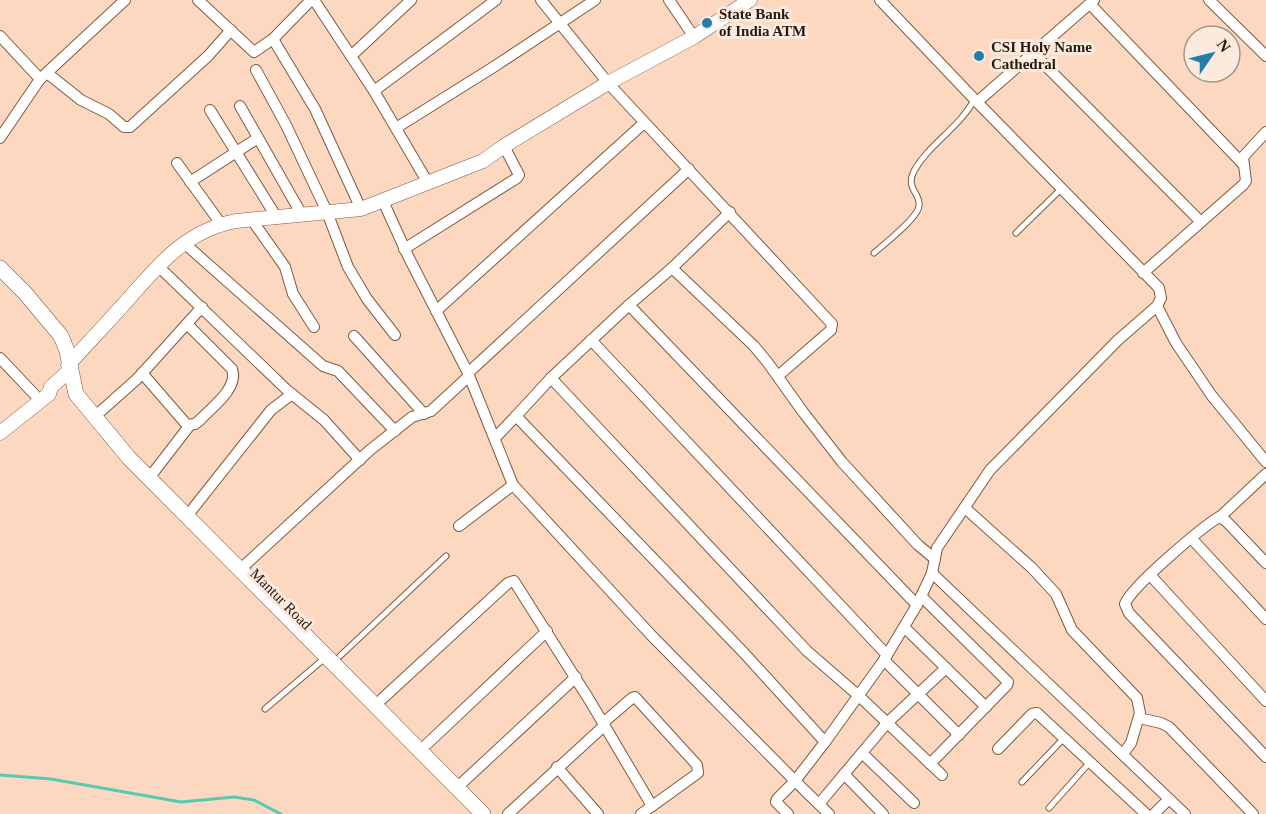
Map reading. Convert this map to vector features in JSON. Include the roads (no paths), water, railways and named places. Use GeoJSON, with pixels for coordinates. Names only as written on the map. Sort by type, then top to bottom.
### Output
{"type":"FeatureCollection","features":[{"type":"Feature","properties":{"kind":"main road","name":"Mantur Road"},"geometry":{"type":"LineString","coordinates":[[0,268],[25,293],[61,336],[67,351],[76,394],[136,466],[382,699],[463,782],[490,814]]}},
{"type":"Feature","properties":{"kind":"main road","name":"Mantur Road"},"geometry":{"type":"LineString","coordinates":[[71,373],[153,473],[246,564],[483,814]]}},
{"type":"Feature","properties":{"kind":"street"},"geometry":{"type":"LineString","coordinates":[[0,138],[43,76],[125,0]]}},
{"type":"Feature","properties":{"kind":"street"},"geometry":{"type":"LineString","coordinates":[[198,0],[254,52],[273,39],[313,0],[374,91],[428,183]]}},
{"type":"Feature","properties":{"kind":"street"},"geometry":{"type":"LineString","coordinates":[[351,56],[411,0]]}},
{"type":"Feature","properties":{"kind":"street"},"geometry":{"type":"LineString","coordinates":[[374,91],[496,0]]}},
{"type":"Feature","properties":{"kind":"street"},"geometry":{"type":"LineString","coordinates":[[541,0],[644,123],[730,212],[832,324],[831,330],[778,376]]}},
{"type":"Feature","properties":{"kind":"street"},"geometry":{"type":"LineString","coordinates":[[396,128],[595,0]]}},
{"type":"Feature","properties":{"kind":"street"},"geometry":{"type":"LineString","coordinates":[[669,0],[694,37]]}},
{"type":"Feature","properties":{"kind":"street"},"geometry":{"type":"LineString","coordinates":[[0,422],[44,388],[51,387],[71,373],[158,266],[197,234],[220,224],[361,209],[483,161],[608,82],[694,37],[750,0]]}},
{"type":"Feature","properties":{"kind":"street"},"geometry":{"type":"LineString","coordinates":[[788,814],[776,802],[777,799],[795,781],[825,742],[885,657],[919,601],[932,573],[937,548],[990,470],[1118,340],[1157,306],[1161,298],[1159,288],[975,101],[880,0]]}},
{"type":"Feature","properties":{"kind":"street"},"geometry":{"type":"LineString","coordinates":[[1209,0],[1266,56]]}},
{"type":"Feature","properties":{"kind":"street"},"geometry":{"type":"LineString","coordinates":[[975,101],[1092,2],[1243,164]]}},
{"type":"Feature","properties":{"kind":"street"},"geometry":{"type":"LineString","coordinates":[[0,36],[43,76],[81,100],[109,114],[124,127],[130,127],[208,56],[231,30]]}},
{"type":"Feature","properties":{"kind":"street"},"geometry":{"type":"LineString","coordinates":[[273,39],[315,109],[361,209]]}},
{"type":"Feature","properties":{"kind":"street"},"geometry":{"type":"LineString","coordinates":[[1033,53],[1202,222]]}},
{"type":"Feature","properties":{"kind":"street"},"geometry":{"type":"LineString","coordinates":[[256,69],[286,125],[327,212],[348,267],[395,336]]}},
{"type":"Feature","properties":{"kind":"street"},"geometry":{"type":"LineString","coordinates":[[240,106],[302,215]]}},
{"type":"Feature","properties":{"kind":"street"},"geometry":{"type":"LineString","coordinates":[[210,110],[277,218]]}},
{"type":"Feature","properties":{"kind":"street"},"geometry":{"type":"LineString","coordinates":[[436,311],[644,123]]}},
{"type":"Feature","properties":{"kind":"street"},"geometry":{"type":"LineString","coordinates":[[1143,273],[1243,185],[1246,181],[1243,164],[1245,153],[1266,132]]}},
{"type":"Feature","properties":{"kind":"street"},"geometry":{"type":"LineString","coordinates":[[190,182],[258,138]]}},
{"type":"Feature","properties":{"kind":"street"},"geometry":{"type":"LineString","coordinates":[[404,249],[517,178],[518,170],[504,146]]}},
{"type":"Feature","properties":{"kind":"street"},"geometry":{"type":"LineString","coordinates":[[177,163],[220,224]]}},
{"type":"Feature","properties":{"kind":"street"},"geometry":{"type":"LineString","coordinates":[[246,564],[394,430],[412,417],[431,411],[689,169]]}},
{"type":"Feature","properties":{"kind":"street"},"geometry":{"type":"LineString","coordinates":[[383,201],[404,249],[469,375],[513,485],[651,635],[795,781],[820,810],[844,774],[887,723],[946,668]]}},
{"type":"Feature","properties":{"kind":"street"},"geometry":{"type":"LineString","coordinates":[[495,438],[551,378],[730,212]]}},
{"type":"Feature","properties":{"kind":"street"},"geometry":{"type":"LineString","coordinates":[[252,220],[285,267],[292,294],[314,327]]}},
{"type":"Feature","properties":{"kind":"street"},"geometry":{"type":"LineString","coordinates":[[184,243],[323,366],[338,371],[394,430]]}},
{"type":"Feature","properties":{"kind":"street"},"geometry":{"type":"LineString","coordinates":[[158,266],[292,394],[324,420],[360,460]]}},
{"type":"Feature","properties":{"kind":"street"},"geometry":{"type":"LineString","coordinates":[[672,268],[754,346],[842,462],[918,545],[935,559]]}},
{"type":"Feature","properties":{"kind":"street"},"geometry":{"type":"LineString","coordinates":[[629,305],[919,601],[1008,682],[930,764]]}},
{"type":"Feature","properties":{"kind":"street"},"geometry":{"type":"LineString","coordinates":[[1157,306],[1176,343],[1212,396],[1266,462]]}},
{"type":"Feature","properties":{"kind":"street"},"geometry":{"type":"LineString","coordinates":[[101,411],[142,373],[202,307]]}},
{"type":"Feature","properties":{"kind":"street"},"geometry":{"type":"LineString","coordinates":[[153,473],[190,425],[200,420],[229,388],[233,373],[229,365],[187,324]]}},
{"type":"Feature","properties":{"kind":"street"},"geometry":{"type":"LineString","coordinates":[[354,336],[424,414]]}},
{"type":"Feature","properties":{"kind":"street"},"geometry":{"type":"LineString","coordinates":[[591,340],[918,694],[959,735]]}},
{"type":"Feature","properties":{"kind":"street"},"geometry":{"type":"LineString","coordinates":[[0,358],[35,395]]}},
{"type":"Feature","properties":{"kind":"street"},"geometry":{"type":"LineString","coordinates":[[142,373],[183,423],[190,425]]}},
{"type":"Feature","properties":{"kind":"street"},"geometry":{"type":"LineString","coordinates":[[551,378],[807,651],[859,696],[942,775]]}},
{"type":"Feature","properties":{"kind":"street"},"geometry":{"type":"LineString","coordinates":[[0,432],[49,394],[51,387]]}},
{"type":"Feature","properties":{"kind":"street"},"geometry":{"type":"LineString","coordinates":[[191,511],[271,410],[292,394]]}},
{"type":"Feature","properties":{"kind":"street"},"geometry":{"type":"LineString","coordinates":[[516,416],[736,645],[825,742]]}},
{"type":"Feature","properties":{"kind":"street"},"geometry":{"type":"LineString","coordinates":[[1266,474],[1220,517],[1150,576],[1125,604],[1129,613],[1266,757]]}},
{"type":"Feature","properties":{"kind":"street"},"geometry":{"type":"LineString","coordinates":[[459,525],[513,485]]}},
{"type":"Feature","properties":{"kind":"street"},"geometry":{"type":"LineString","coordinates":[[965,508],[1032,568],[1056,594],[1072,630],[1137,698],[1140,708],[1139,718],[1131,743],[1123,754]]}},
{"type":"Feature","properties":{"kind":"street"},"geometry":{"type":"LineString","coordinates":[[1220,517],[1266,562]]}},
{"type":"Feature","properties":{"kind":"street"},"geometry":{"type":"LineString","coordinates":[[1192,539],[1266,619]]}},
{"type":"Feature","properties":{"kind":"street"},"geometry":{"type":"LineString","coordinates":[[932,573],[1185,814]]}},
{"type":"Feature","properties":{"kind":"street"},"geometry":{"type":"LineString","coordinates":[[1150,576],[1266,700]]}},
{"type":"Feature","properties":{"kind":"street"},"geometry":{"type":"LineString","coordinates":[[382,699],[510,581],[514,580],[548,631],[652,806]]}},
{"type":"Feature","properties":{"kind":"street"},"geometry":{"type":"LineString","coordinates":[[904,627],[986,707]]}},
{"type":"Feature","properties":{"kind":"street"},"geometry":{"type":"LineString","coordinates":[[427,744],[548,631]]}},
{"type":"Feature","properties":{"kind":"street"},"geometry":{"type":"LineString","coordinates":[[463,782],[576,677]]}},
{"type":"Feature","properties":{"kind":"street"},"geometry":{"type":"LineString","coordinates":[[508,814],[632,698],[635,698],[697,765],[698,772],[641,814]]}},
{"type":"Feature","properties":{"kind":"street"},"geometry":{"type":"LineString","coordinates":[[998,749],[1035,712],[1040,714],[1146,814]]}},
{"type":"Feature","properties":{"kind":"street"},"geometry":{"type":"LineString","coordinates":[[1139,718],[1169,727],[1253,814]]}},
{"type":"Feature","properties":{"kind":"street"},"geometry":{"type":"LineString","coordinates":[[861,753],[914,803]]}},
{"type":"Feature","properties":{"kind":"street"},"geometry":{"type":"LineString","coordinates":[[557,767],[598,814]]}},
{"type":"Feature","properties":{"kind":"street"},"geometry":{"type":"LineString","coordinates":[[844,774],[883,814]]}},
{"type":"Feature","properties":{"kind":"street"},"geometry":{"type":"LineString","coordinates":[[1154,814],[1169,799]]}},
{"type":"Feature","properties":{"kind":"lane"},"geometry":{"type":"LineString","coordinates":[[874,253],[917,213],[919,201],[911,181],[914,172],[975,101]]}},
{"type":"Feature","properties":{"kind":"lane"},"geometry":{"type":"LineString","coordinates":[[1016,233],[1061,189]]}},
{"type":"Feature","properties":{"kind":"lane"},"geometry":{"type":"LineString","coordinates":[[265,709],[334,656],[446,556]]}},
{"type":"Feature","properties":{"kind":"lane"},"geometry":{"type":"LineString","coordinates":[[1022,782],[1065,738]]}},
{"type":"Feature","properties":{"kind":"lane"},"geometry":{"type":"LineString","coordinates":[[1049,807],[1090,762]]}},
{"type":"Feature","properties":{"kind":"waterway"},"geometry":{"type":"LineString","coordinates":[[0,775],[51,779],[181,802],[234,797],[254,800],[281,814]]}},
{"type":"Feature","properties":{"kind":"place","name":"State Bank of India ATM"},"geometry":{"type":"Point","coordinates":[707,23]}},
{"type":"Feature","properties":{"kind":"place","name":"CSI Holy Name Cathedral"},"geometry":{"type":"Point","coordinates":[979,56]}}]}
